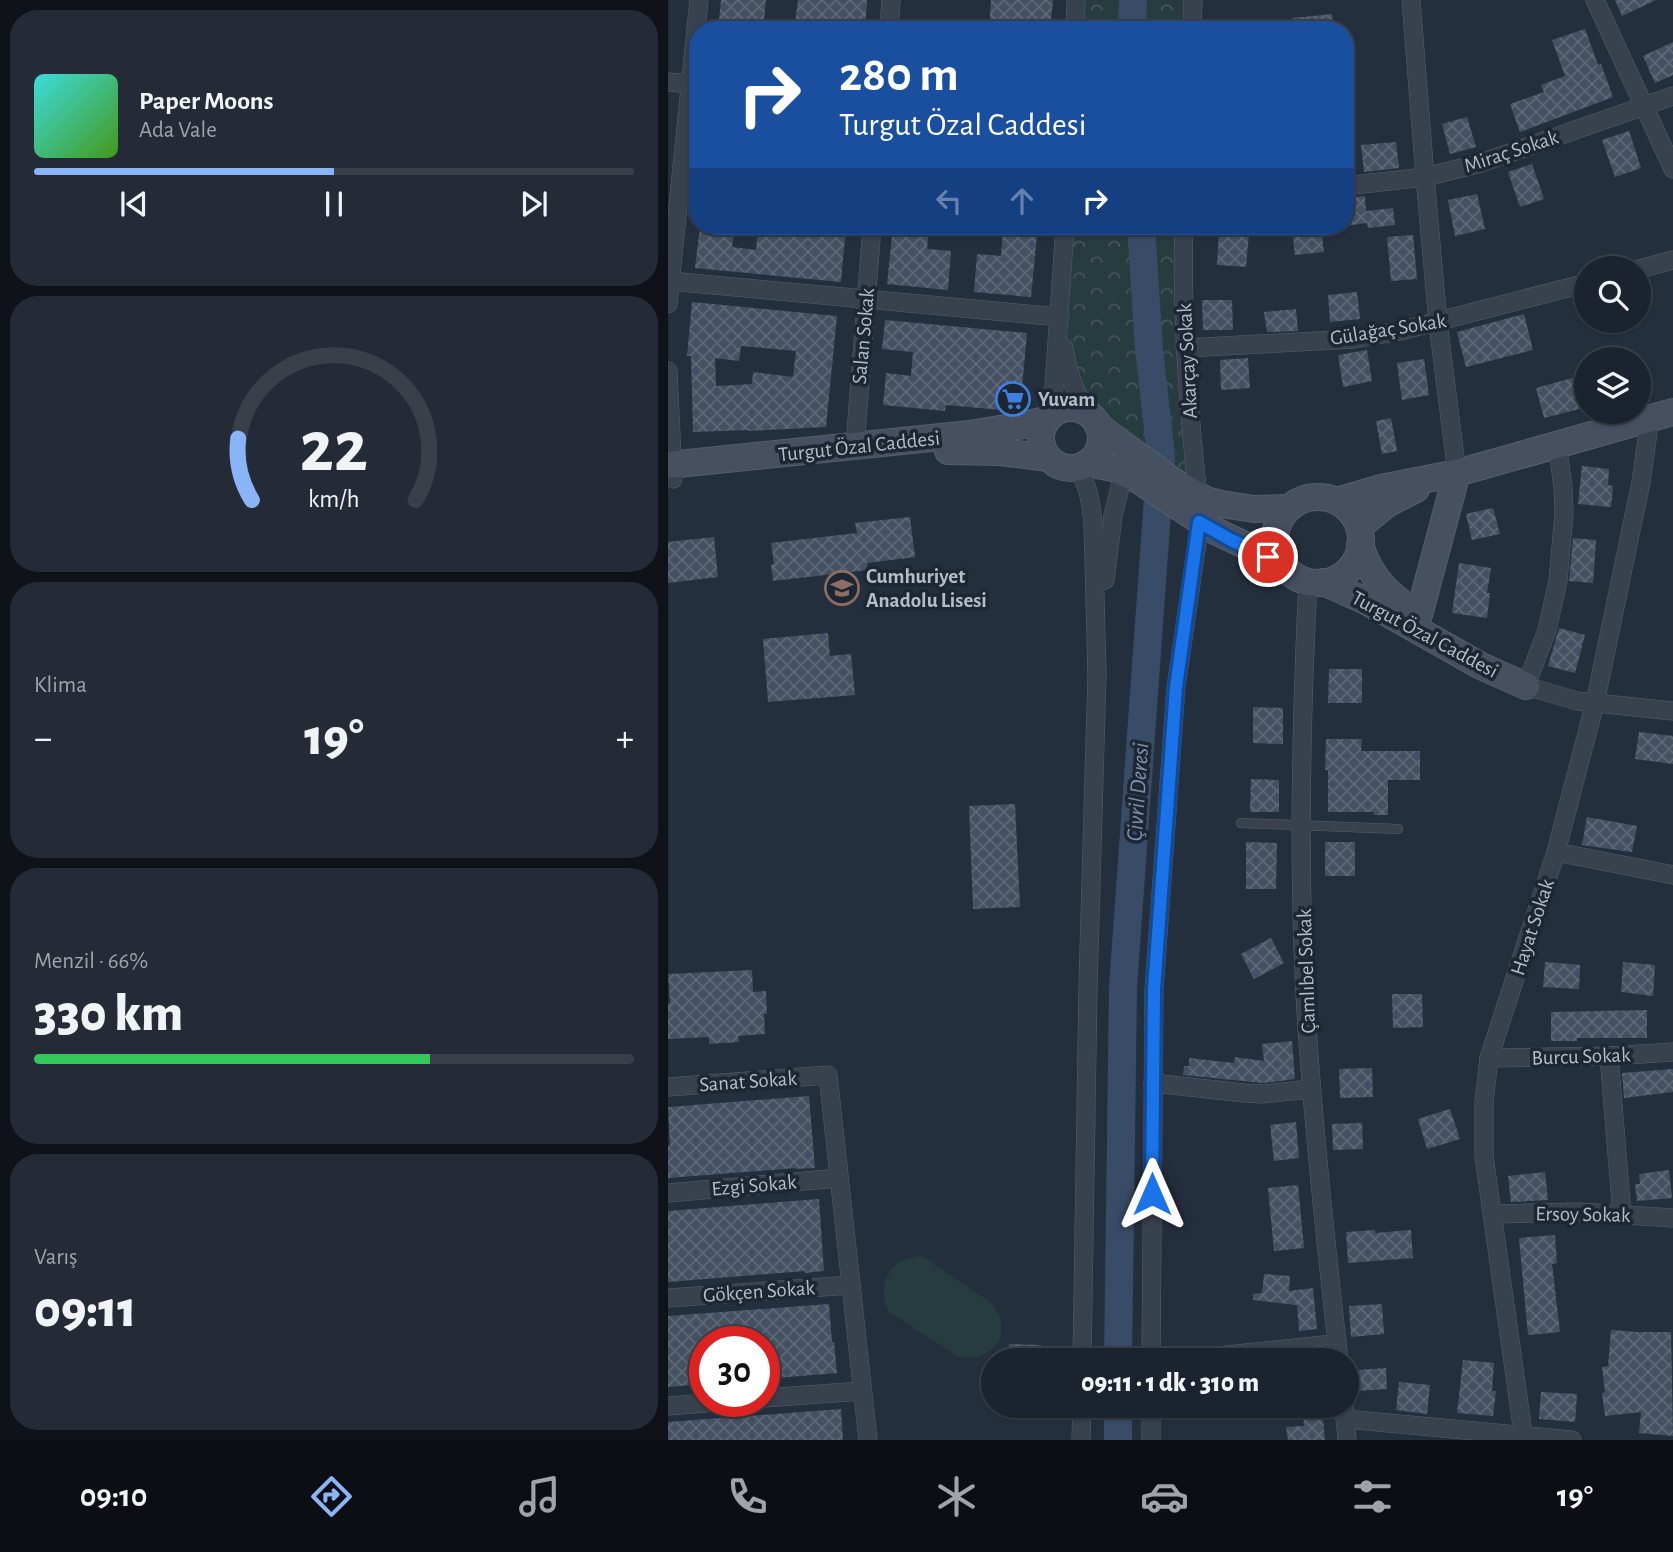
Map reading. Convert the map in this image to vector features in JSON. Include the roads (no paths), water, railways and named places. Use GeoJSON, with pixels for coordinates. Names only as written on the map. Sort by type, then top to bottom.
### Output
{"type":"FeatureCollection","features":[{"type":"Feature","properties":{"kind":"street"},"geometry":{"type":"LineString","coordinates":[[697,21],[699,0]]}},
{"type":"Feature","properties":{"kind":"street"},"geometry":{"type":"LineString","coordinates":[[889,21],[891,0]]}},
{"type":"Feature","properties":{"kind":"street"},"geometry":{"type":"LineString","coordinates":[[1075,21],[1076,0]]}},
{"type":"Feature","properties":{"kind":"street"},"geometry":{"type":"LineString","coordinates":[[1192,21],[1193,0]]}},
{"type":"Feature","properties":{"kind":"street"},"geometry":{"type":"LineString","coordinates":[[1411,0],[1438,323],[1457,473],[1419,615]]}},
{"type":"Feature","properties":{"kind":"street"},"geometry":{"type":"LineString","coordinates":[[1595,0],[1672,169]]}},
{"type":"Feature","properties":{"kind":"street"},"geometry":{"type":"LineString","coordinates":[[668,82],[689,84]]}},
{"type":"Feature","properties":{"kind":"street"},"geometry":{"type":"LineString","coordinates":[[668,304],[671,241],[689,92]]}},
{"type":"Feature","properties":{"kind":"street","name":"Miraç Sokak"},"geometry":{"type":"LineString","coordinates":[[1354,185],[1425,177],[1478,164],[1672,96]]}},
{"type":"Feature","properties":{"kind":"street","name":"Salan Sokak"},"geometry":{"type":"LineString","coordinates":[[855,446],[871,235]]}},
{"type":"Feature","properties":{"kind":"street"},"geometry":{"type":"LineString","coordinates":[[1050,417],[1065,235]]}},
{"type":"Feature","properties":{"kind":"street","name":"Akarçay Sokak"},"geometry":{"type":"LineString","coordinates":[[1184,235],[1185,348],[1198,496]]}},
{"type":"Feature","properties":{"kind":"street"},"geometry":{"type":"LineString","coordinates":[[1651,266],[1672,260]]}},
{"type":"Feature","properties":{"kind":"street"},"geometry":{"type":"LineString","coordinates":[[670,281],[1060,317]]}},
{"type":"Feature","properties":{"kind":"street","name":"Gülağaç Sokak"},"geometry":{"type":"LineString","coordinates":[[1185,348],[1354,338],[1400,331],[1574,286]]}},
{"type":"Feature","properties":{"kind":"street"},"geometry":{"type":"LineString","coordinates":[[1060,317],[1066,361],[1080,401],[1134,469],[1171,491],[1199,522],[1231,540],[1283,563]]}},
{"type":"Feature","properties":{"kind":"street"},"geometry":{"type":"LineString","coordinates":[[668,371],[670,472]]}},
{"type":"Feature","properties":{"kind":"street"},"geometry":{"type":"LineString","coordinates":[[1082,1348],[1086,1062],[1097,674],[1093,524],[1082,465],[1099,449],[1101,438],[1095,421],[1075,408],[1063,409],[1050,417],[1045,424],[1041,435],[1043,447],[1049,458],[1059,465],[1082,465],[1134,469]]}},
{"type":"Feature","properties":{"kind":"street"},"geometry":{"type":"LineString","coordinates":[[1360,536],[1351,512],[1337,501],[1323,497],[1308,498],[1295,504],[1280,520],[1276,535],[1277,550],[1293,575],[1316,582],[1331,580],[1345,573],[1355,560],[1360,536],[1376,512],[1410,491],[1457,473],[1661,415]]}},
{"type":"Feature","properties":{"kind":"street","name":"Hayat Sokak"},"geometry":{"type":"LineString","coordinates":[[1524,1438],[1484,1156],[1484,1102],[1489,1058],[1556,852],[1596,703],[1641,482],[1661,415]]}},
{"type":"Feature","properties":{"kind":"street","name":"Turgut Özal Caddesi"},"geometry":{"type":"LineString","coordinates":[[670,472],[855,446],[970,434],[1029,424],[1050,417]]}},
{"type":"Feature","properties":{"kind":"street"},"geometry":{"type":"LineString","coordinates":[[1526,686],[1546,629],[1558,581],[1564,513],[1557,444]]}},
{"type":"Feature","properties":{"kind":"street","name":"Turgut Özal Caddesi"},"geometry":{"type":"LineString","coordinates":[[670,472],[937,451],[971,450],[1049,458]]}},
{"type":"Feature","properties":{"kind":"street"},"geometry":{"type":"LineString","coordinates":[[1097,674],[1108,548],[1118,490],[1134,469]]}},
{"type":"Feature","properties":{"kind":"street"},"geometry":{"type":"LineString","coordinates":[[1337,501],[1381,488],[1457,473]]}},
{"type":"Feature","properties":{"kind":"street"},"geometry":{"type":"LineString","coordinates":[[1171,491],[1236,507],[1289,509]]}},
{"type":"Feature","properties":{"kind":"street"},"geometry":{"type":"LineString","coordinates":[[1151,1348],[1154,990],[1176,687],[1199,522]]}},
{"type":"Feature","properties":{"kind":"street","name":"Turgut Özal Caddesi"},"geometry":{"type":"LineString","coordinates":[[1360,536],[1366,563],[1378,582],[1397,600],[1526,686]]}},
{"type":"Feature","properties":{"kind":"street","name":"Turgut Özal Caddesi"},"geometry":{"type":"LineString","coordinates":[[1316,582],[1366,601],[1481,666],[1526,686],[1562,697],[1596,703],[1672,711]]}},
{"type":"Feature","properties":{"kind":"street","name":"Çamlıbel Sokak"},"geometry":{"type":"LineString","coordinates":[[1316,582],[1303,699],[1305,992],[1321,1203],[1338,1348]]}},
{"type":"Feature","properties":{"kind":"street"},"geometry":{"type":"LineString","coordinates":[[1556,852],[1672,875]]}},
{"type":"Feature","properties":{"kind":"street","name":"Burcu Sokak"},"geometry":{"type":"LineString","coordinates":[[1489,1058],[1672,1052]]}},
{"type":"Feature","properties":{"kind":"street"},"geometry":{"type":"LineString","coordinates":[[1609,1056],[1622,1214]]}},
{"type":"Feature","properties":{"kind":"street","name":"Sanat Sokak"},"geometry":{"type":"LineString","coordinates":[[668,1087],[828,1075],[839,1178]]}},
{"type":"Feature","properties":{"kind":"street"},"geometry":{"type":"LineString","coordinates":[[1153,1083],[1253,1094],[1311,1088]]}},
{"type":"Feature","properties":{"kind":"street"},"geometry":{"type":"LineString","coordinates":[[839,1178],[868,1440]]}},
{"type":"Feature","properties":{"kind":"street","name":"Ezgi Sokak"},"geometry":{"type":"LineString","coordinates":[[668,1193],[839,1178]]}},
{"type":"Feature","properties":{"kind":"street","name":"Ersoy Sokak"},"geometry":{"type":"LineString","coordinates":[[1493,1214],[1580,1212],[1622,1214],[1672,1222]]}},
{"type":"Feature","properties":{"kind":"street","name":"Gökçen Sokak"},"geometry":{"type":"LineString","coordinates":[[668,1298],[851,1285]]}},
{"type":"Feature","properties":{"kind":"street"},"geometry":{"type":"LineString","coordinates":[[780,1397],[862,1391]]}},
{"type":"Feature","properties":{"kind":"street"},"geometry":{"type":"LineString","coordinates":[[668,1406],[689,1404]]}},
{"type":"Feature","properties":{"kind":"street"},"geometry":{"type":"LineString","coordinates":[[1359,1414],[1524,1438],[1572,1440]]}},
{"type":"Feature","properties":{"kind":"street"},"geometry":{"type":"LineString","coordinates":[[1081,1440],[1082,1418]]}},
{"type":"Feature","properties":{"kind":"street"},"geometry":{"type":"LineString","coordinates":[[1150,1440],[1151,1418]]}},
{"type":"Feature","properties":{"kind":"street"},"geometry":{"type":"LineString","coordinates":[[1346,1418],[1348,1440]]}},
{"type":"Feature","properties":{"kind":"lane"},"geometry":{"type":"LineString","coordinates":[[1241,823],[1398,829]]}},
{"type":"Feature","properties":{"kind":"lane"},"geometry":{"type":"LineString","coordinates":[[1251,1348],[1337,1339]]}},
{"type":"Feature","properties":{"kind":"waterway","name":"Çivril Deresi"},"geometry":{"type":"LineString","coordinates":[[1132,21],[1133,0]]}},
{"type":"Feature","properties":{"kind":"waterway","name":"Çivril Deresi"},"geometry":{"type":"LineString","coordinates":[[1118,1348],[1123,987],[1161,456],[1149,349],[1142,235]]}},
{"type":"Feature","properties":{"kind":"waterway","name":"Çivril Deresi"},"geometry":{"type":"LineString","coordinates":[[1118,1418],[1118,1440]]}},
{"type":"Feature","properties":{"kind":"place","name":"Yuvam"},"geometry":{"type":"Point","coordinates":[1013,399]}},
{"type":"Feature","properties":{"kind":"place","name":"Cumhuriyet Anadolu Lisesi"},"geometry":{"type":"Point","coordinates":[842,588]}}]}
